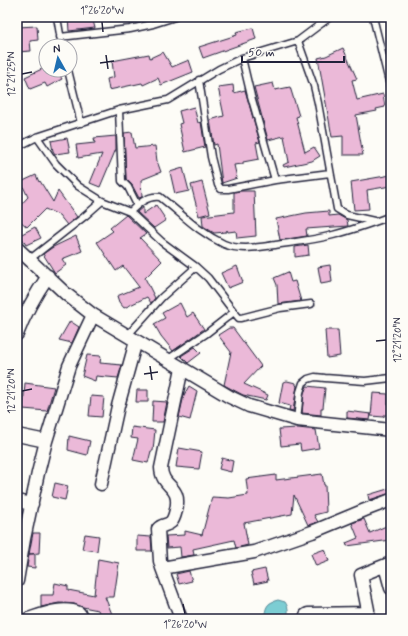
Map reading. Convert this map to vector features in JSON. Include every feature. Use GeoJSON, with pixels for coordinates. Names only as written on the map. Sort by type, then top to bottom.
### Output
{"type":"FeatureCollection","features":[{"type":"Feature","properties":{"kind":"street"},"geometry":{"type":"LineString","coordinates":[[17,248],[66,294],[93,315],[217,390],[249,406],[297,420],[391,430]]}},
{"type":"Feature","properties":{"kind":"street"},"geometry":{"type":"LineString","coordinates":[[17,334],[22,320],[48,276]]}},
{"type":"Feature","properties":{"kind":"street"},"geometry":{"type":"LineString","coordinates":[[17,579],[24,539],[46,441],[69,366],[93,315]]}},
{"type":"Feature","properties":{"kind":"street"},"geometry":{"type":"LineString","coordinates":[[101,484],[132,338]]}},
{"type":"Feature","properties":{"kind":"street"},"geometry":{"type":"LineString","coordinates":[[181,619],[160,561],[158,529],[160,526],[170,523],[172,520],[177,500],[175,491],[163,480],[162,465],[182,368]]}},
{"type":"Feature","properties":{"kind":"street"},"geometry":{"type":"LineString","coordinates":[[17,435],[46,441]]}},
{"type":"Feature","properties":{"kind":"street"},"geometry":{"type":"LineString","coordinates":[[162,568],[254,552],[312,532],[391,500]]}},
{"type":"Feature","properties":{"kind":"street"},"geometry":{"type":"LineString","coordinates":[[17,501],[32,504]]}},
{"type":"Feature","properties":{"kind":"street"},"geometry":{"type":"LineString","coordinates":[[305,619],[306,615],[308,614],[367,613],[368,610],[361,575],[388,564],[391,588]]}},
{"type":"Feature","properties":{"kind":"street"},"geometry":{"type":"LineString","coordinates":[[28,619],[66,610],[79,613],[83,619]]}},
{"type":"Feature","properties":{"kind":"lane"},"geometry":{"type":"LineString","coordinates":[[57,17],[60,37],[130,29],[175,17]]}},
{"type":"Feature","properties":{"kind":"lane"},"geometry":{"type":"LineString","coordinates":[[17,147],[37,137],[119,110],[164,102],[199,80],[242,58],[298,41],[330,17]]}},
{"type":"Feature","properties":{"kind":"lane"},"geometry":{"type":"LineString","coordinates":[[373,17],[391,90]]}},
{"type":"Feature","properties":{"kind":"lane"},"geometry":{"type":"LineString","coordinates":[[298,41],[315,92],[335,202],[338,210],[353,217],[375,221]]}},
{"type":"Feature","properties":{"kind":"lane"},"geometry":{"type":"LineString","coordinates":[[242,58],[275,180]]}},
{"type":"Feature","properties":{"kind":"lane"},"geometry":{"type":"LineString","coordinates":[[70,78],[80,123]]}},
{"type":"Feature","properties":{"kind":"lane"},"geometry":{"type":"LineString","coordinates":[[199,80],[205,127],[211,157],[220,188],[228,189],[275,180],[330,173]]}},
{"type":"Feature","properties":{"kind":"lane"},"geometry":{"type":"LineString","coordinates":[[119,110],[122,179],[137,205]]}},
{"type":"Feature","properties":{"kind":"lane"},"geometry":{"type":"LineString","coordinates":[[37,137],[66,175],[78,186],[102,201],[130,212],[162,242],[196,267],[208,278],[239,318],[280,308],[311,304]]}},
{"type":"Feature","properties":{"kind":"lane"},"geometry":{"type":"LineString","coordinates":[[130,212],[146,199],[160,197],[204,234],[237,248],[253,248],[333,235],[391,216]]}},
{"type":"Feature","properties":{"kind":"lane"},"geometry":{"type":"LineString","coordinates":[[30,259],[102,201]]}},
{"type":"Feature","properties":{"kind":"lane"},"geometry":{"type":"LineString","coordinates":[[132,338],[162,297],[196,267]]}},
{"type":"Feature","properties":{"kind":"lane"},"geometry":{"type":"LineString","coordinates":[[167,360],[207,333],[234,312]]}},
{"type":"Feature","properties":{"kind":"lane"},"geometry":{"type":"LineString","coordinates":[[297,420],[300,392],[303,383],[308,379],[315,377],[365,381],[391,378]]}},
{"type":"Feature","properties":{"kind":"water"},"geometry":{"type":"Polygon","coordinates":[[[278,600],[285,602],[288,608],[286,619],[264,619],[267,606],[278,600]]]}},
{"type":"Feature","properties":{"kind":"building"},"geometry":{"type":"Polygon","coordinates":[[[68,17],[92,17],[95,28],[69,31],[68,17]]]}},
{"type":"Feature","properties":{"kind":"building"},"geometry":{"type":"Polygon","coordinates":[[[37,26],[38,40],[30,41],[31,51],[17,52],[17,27],[37,26]]]}},
{"type":"Feature","properties":{"kind":"building"},"geometry":{"type":"Polygon","coordinates":[[[253,28],[256,39],[203,58],[199,47],[237,35],[236,32],[253,28]]]}},
{"type":"Feature","properties":{"kind":"building"},"geometry":{"type":"Polygon","coordinates":[[[343,48],[357,79],[352,80],[357,100],[383,94],[385,107],[376,109],[377,111],[356,115],[363,155],[343,155],[343,136],[332,137],[318,58],[343,48]]]}},
{"type":"Feature","properties":{"kind":"building"},"geometry":{"type":"Polygon","coordinates":[[[163,52],[172,67],[189,60],[193,72],[161,85],[158,78],[143,85],[142,83],[109,90],[107,79],[114,77],[112,61],[149,54],[150,58],[163,52]]]}},
{"type":"Feature","properties":{"kind":"building"},"geometry":{"type":"Polygon","coordinates":[[[38,71],[38,78],[62,79],[47,87],[45,83],[30,89],[25,77],[38,71]]]}},
{"type":"Feature","properties":{"kind":"building"},"geometry":{"type":"Polygon","coordinates":[[[273,83],[275,90],[290,87],[299,116],[296,117],[305,152],[314,147],[320,156],[312,161],[284,167],[283,165],[289,162],[284,136],[268,140],[254,87],[273,83]]]}},
{"type":"Feature","properties":{"kind":"building"},"geometry":{"type":"Polygon","coordinates":[[[233,85],[234,93],[245,90],[260,142],[256,143],[259,159],[234,165],[237,178],[222,183],[217,144],[214,145],[210,120],[224,116],[218,87],[233,85]]]}},
{"type":"Feature","properties":{"kind":"building"},"geometry":{"type":"Polygon","coordinates":[[[194,107],[198,123],[201,122],[205,147],[185,152],[179,124],[182,123],[179,111],[194,107]]]}},
{"type":"Feature","properties":{"kind":"building"},"geometry":{"type":"Polygon","coordinates":[[[132,132],[135,148],[155,146],[157,161],[161,172],[141,180],[142,197],[139,198],[132,185],[126,179],[124,133],[132,132]]]}},
{"type":"Feature","properties":{"kind":"building"},"geometry":{"type":"Polygon","coordinates":[[[116,136],[116,149],[100,187],[90,183],[102,154],[78,158],[76,145],[95,143],[94,138],[116,136]]]}},
{"type":"Feature","properties":{"kind":"building"},"geometry":{"type":"Polygon","coordinates":[[[67,138],[70,152],[55,154],[51,141],[67,138]]]}},
{"type":"Feature","properties":{"kind":"building"},"geometry":{"type":"Polygon","coordinates":[[[183,168],[189,191],[175,194],[170,172],[183,168]]]}},
{"type":"Feature","properties":{"kind":"building"},"geometry":{"type":"Polygon","coordinates":[[[36,175],[53,202],[58,191],[77,217],[67,225],[59,215],[45,209],[27,227],[17,218],[17,209],[28,197],[21,182],[36,175]]]}},
{"type":"Feature","properties":{"kind":"building"},"geometry":{"type":"Polygon","coordinates":[[[391,175],[391,186],[367,190],[369,209],[354,210],[351,182],[391,175]]]}},
{"type":"Feature","properties":{"kind":"building"},"geometry":{"type":"Polygon","coordinates":[[[202,182],[210,213],[199,216],[191,185],[202,182]]]}},
{"type":"Feature","properties":{"kind":"building"},"geometry":{"type":"Polygon","coordinates":[[[254,191],[256,236],[237,238],[236,231],[228,232],[227,230],[226,232],[214,233],[203,226],[202,216],[234,212],[234,192],[254,191]]]}},
{"type":"Feature","properties":{"kind":"building"},"geometry":{"type":"Polygon","coordinates":[[[156,205],[166,220],[154,228],[137,212],[143,207],[143,214],[156,205]]]}},
{"type":"Feature","properties":{"kind":"building"},"geometry":{"type":"Polygon","coordinates":[[[329,211],[329,216],[338,215],[347,220],[348,226],[306,229],[307,236],[280,240],[276,219],[306,213],[329,211]]]}},
{"type":"Feature","properties":{"kind":"building"},"geometry":{"type":"Polygon","coordinates":[[[126,215],[146,234],[140,238],[162,261],[145,278],[155,298],[151,303],[147,297],[124,308],[119,302],[117,296],[139,287],[123,266],[116,271],[97,242],[113,231],[110,228],[126,215]]]}},
{"type":"Feature","properties":{"kind":"building"},"geometry":{"type":"Polygon","coordinates":[[[35,227],[41,238],[26,245],[20,235],[35,227]]]}},
{"type":"Feature","properties":{"kind":"building"},"geometry":{"type":"Polygon","coordinates":[[[76,236],[82,251],[62,259],[66,265],[55,273],[43,254],[53,247],[76,236]]]}},
{"type":"Feature","properties":{"kind":"building"},"geometry":{"type":"Polygon","coordinates":[[[308,245],[309,255],[295,257],[295,247],[308,245]]]}},
{"type":"Feature","properties":{"kind":"building"},"geometry":{"type":"Polygon","coordinates":[[[330,265],[332,282],[321,284],[318,267],[330,265]]]}},
{"type":"Feature","properties":{"kind":"building"},"geometry":{"type":"Polygon","coordinates":[[[237,266],[243,282],[228,288],[221,273],[237,266]]]}},
{"type":"Feature","properties":{"kind":"building"},"geometry":{"type":"Polygon","coordinates":[[[288,272],[291,282],[295,281],[301,301],[278,304],[277,285],[274,278],[288,272]]]}},
{"type":"Feature","properties":{"kind":"building"},"geometry":{"type":"Polygon","coordinates":[[[180,303],[187,317],[193,313],[204,329],[173,351],[154,324],[165,318],[162,313],[180,303]]]}},
{"type":"Feature","properties":{"kind":"building"},"geometry":{"type":"Polygon","coordinates":[[[70,321],[79,327],[72,343],[59,340],[70,321]]]}},
{"type":"Feature","properties":{"kind":"building"},"geometry":{"type":"Polygon","coordinates":[[[229,328],[233,328],[261,366],[244,384],[268,395],[266,400],[243,395],[224,385],[231,352],[218,335],[229,328]]]}},
{"type":"Feature","properties":{"kind":"building"},"geometry":{"type":"Polygon","coordinates":[[[325,330],[338,330],[340,356],[327,358],[325,330]]]}},
{"type":"Feature","properties":{"kind":"building"},"geometry":{"type":"Polygon","coordinates":[[[195,347],[201,353],[188,363],[181,356],[195,347]]]}},
{"type":"Feature","properties":{"kind":"building"},"geometry":{"type":"Polygon","coordinates":[[[87,355],[101,356],[100,363],[122,365],[118,378],[96,376],[95,381],[82,376],[87,355]]]}},
{"type":"Feature","properties":{"kind":"building"},"geometry":{"type":"Polygon","coordinates":[[[287,381],[296,383],[297,386],[293,411],[289,410],[290,406],[279,403],[283,382],[287,381]]]}},
{"type":"Feature","properties":{"kind":"building"},"geometry":{"type":"Polygon","coordinates":[[[25,383],[54,387],[47,411],[23,409],[25,383]]]}},
{"type":"Feature","properties":{"kind":"building"},"geometry":{"type":"Polygon","coordinates":[[[189,386],[197,391],[190,420],[179,417],[184,395],[189,386]]]}},
{"type":"Feature","properties":{"kind":"building"},"geometry":{"type":"Polygon","coordinates":[[[307,386],[325,388],[321,415],[302,413],[304,393],[307,386]]]}},
{"type":"Feature","properties":{"kind":"building"},"geometry":{"type":"Polygon","coordinates":[[[137,390],[148,390],[148,402],[136,402],[137,390]]]}},
{"type":"Feature","properties":{"kind":"building"},"geometry":{"type":"Polygon","coordinates":[[[373,393],[388,394],[388,404],[391,404],[391,415],[384,415],[384,417],[371,416],[373,393]]]}},
{"type":"Feature","properties":{"kind":"building"},"geometry":{"type":"Polygon","coordinates":[[[91,396],[104,397],[102,417],[89,416],[91,396]]]}},
{"type":"Feature","properties":{"kind":"building"},"geometry":{"type":"Polygon","coordinates":[[[153,401],[167,402],[163,422],[152,422],[153,401]]]}},
{"type":"Feature","properties":{"kind":"building"},"geometry":{"type":"Polygon","coordinates":[[[347,411],[371,414],[370,420],[347,418],[347,411]]]}},
{"type":"Feature","properties":{"kind":"building"},"geometry":{"type":"Polygon","coordinates":[[[132,427],[155,430],[153,451],[151,451],[148,463],[133,460],[138,439],[131,438],[132,427]]]}},
{"type":"Feature","properties":{"kind":"building"},"geometry":{"type":"Polygon","coordinates":[[[298,428],[316,430],[319,448],[301,451],[300,444],[281,446],[279,429],[298,428]]]}},
{"type":"Feature","properties":{"kind":"building"},"geometry":{"type":"Polygon","coordinates":[[[69,436],[90,441],[87,455],[68,450],[69,436]]]}},
{"type":"Feature","properties":{"kind":"building"},"geometry":{"type":"Polygon","coordinates":[[[179,448],[202,452],[199,469],[176,467],[179,448]]]}},
{"type":"Feature","properties":{"kind":"building"},"geometry":{"type":"Polygon","coordinates":[[[222,458],[233,461],[231,472],[219,469],[222,458]]]}},
{"type":"Feature","properties":{"kind":"building"},"geometry":{"type":"Polygon","coordinates":[[[322,474],[325,485],[326,512],[314,515],[318,522],[308,525],[294,495],[292,514],[244,523],[248,545],[236,548],[234,540],[193,549],[194,555],[181,557],[180,547],[167,548],[166,536],[185,535],[185,531],[202,535],[212,497],[229,498],[248,495],[246,479],[276,475],[276,480],[322,474]]]}},
{"type":"Feature","properties":{"kind":"building"},"geometry":{"type":"Polygon","coordinates":[[[55,483],[68,486],[65,500],[52,497],[55,483]]]}},
{"type":"Feature","properties":{"kind":"building"},"geometry":{"type":"Polygon","coordinates":[[[391,488],[391,493],[369,500],[368,495],[391,488]]]}},
{"type":"Feature","properties":{"kind":"building"},"geometry":{"type":"Polygon","coordinates":[[[364,519],[370,533],[391,524],[391,540],[347,546],[346,543],[358,538],[352,523],[364,519]]]}},
{"type":"Feature","properties":{"kind":"building"},"geometry":{"type":"Polygon","coordinates":[[[33,533],[40,533],[39,553],[29,554],[33,533]]]}},
{"type":"Feature","properties":{"kind":"building"},"geometry":{"type":"Polygon","coordinates":[[[85,534],[99,536],[97,551],[82,549],[85,534]]]}},
{"type":"Feature","properties":{"kind":"building"},"geometry":{"type":"Polygon","coordinates":[[[137,536],[151,537],[152,551],[137,551],[137,536]]]}},
{"type":"Feature","properties":{"kind":"building"},"geometry":{"type":"Polygon","coordinates":[[[325,549],[329,561],[316,566],[311,554],[325,549]]]}},
{"type":"Feature","properties":{"kind":"building"},"geometry":{"type":"Polygon","coordinates":[[[29,554],[35,554],[35,568],[27,567],[29,554]]]}},
{"type":"Feature","properties":{"kind":"building"},"geometry":{"type":"Polygon","coordinates":[[[98,559],[119,563],[114,597],[105,597],[114,619],[102,619],[98,610],[74,604],[59,603],[41,607],[41,595],[53,595],[55,583],[68,586],[68,590],[94,595],[98,559]]]}},
{"type":"Feature","properties":{"kind":"building"},"geometry":{"type":"Polygon","coordinates":[[[265,569],[268,581],[254,584],[251,572],[265,569]]]}},
{"type":"Feature","properties":{"kind":"building"},"geometry":{"type":"Polygon","coordinates":[[[189,571],[192,581],[179,584],[176,574],[189,571]]]}}]}
